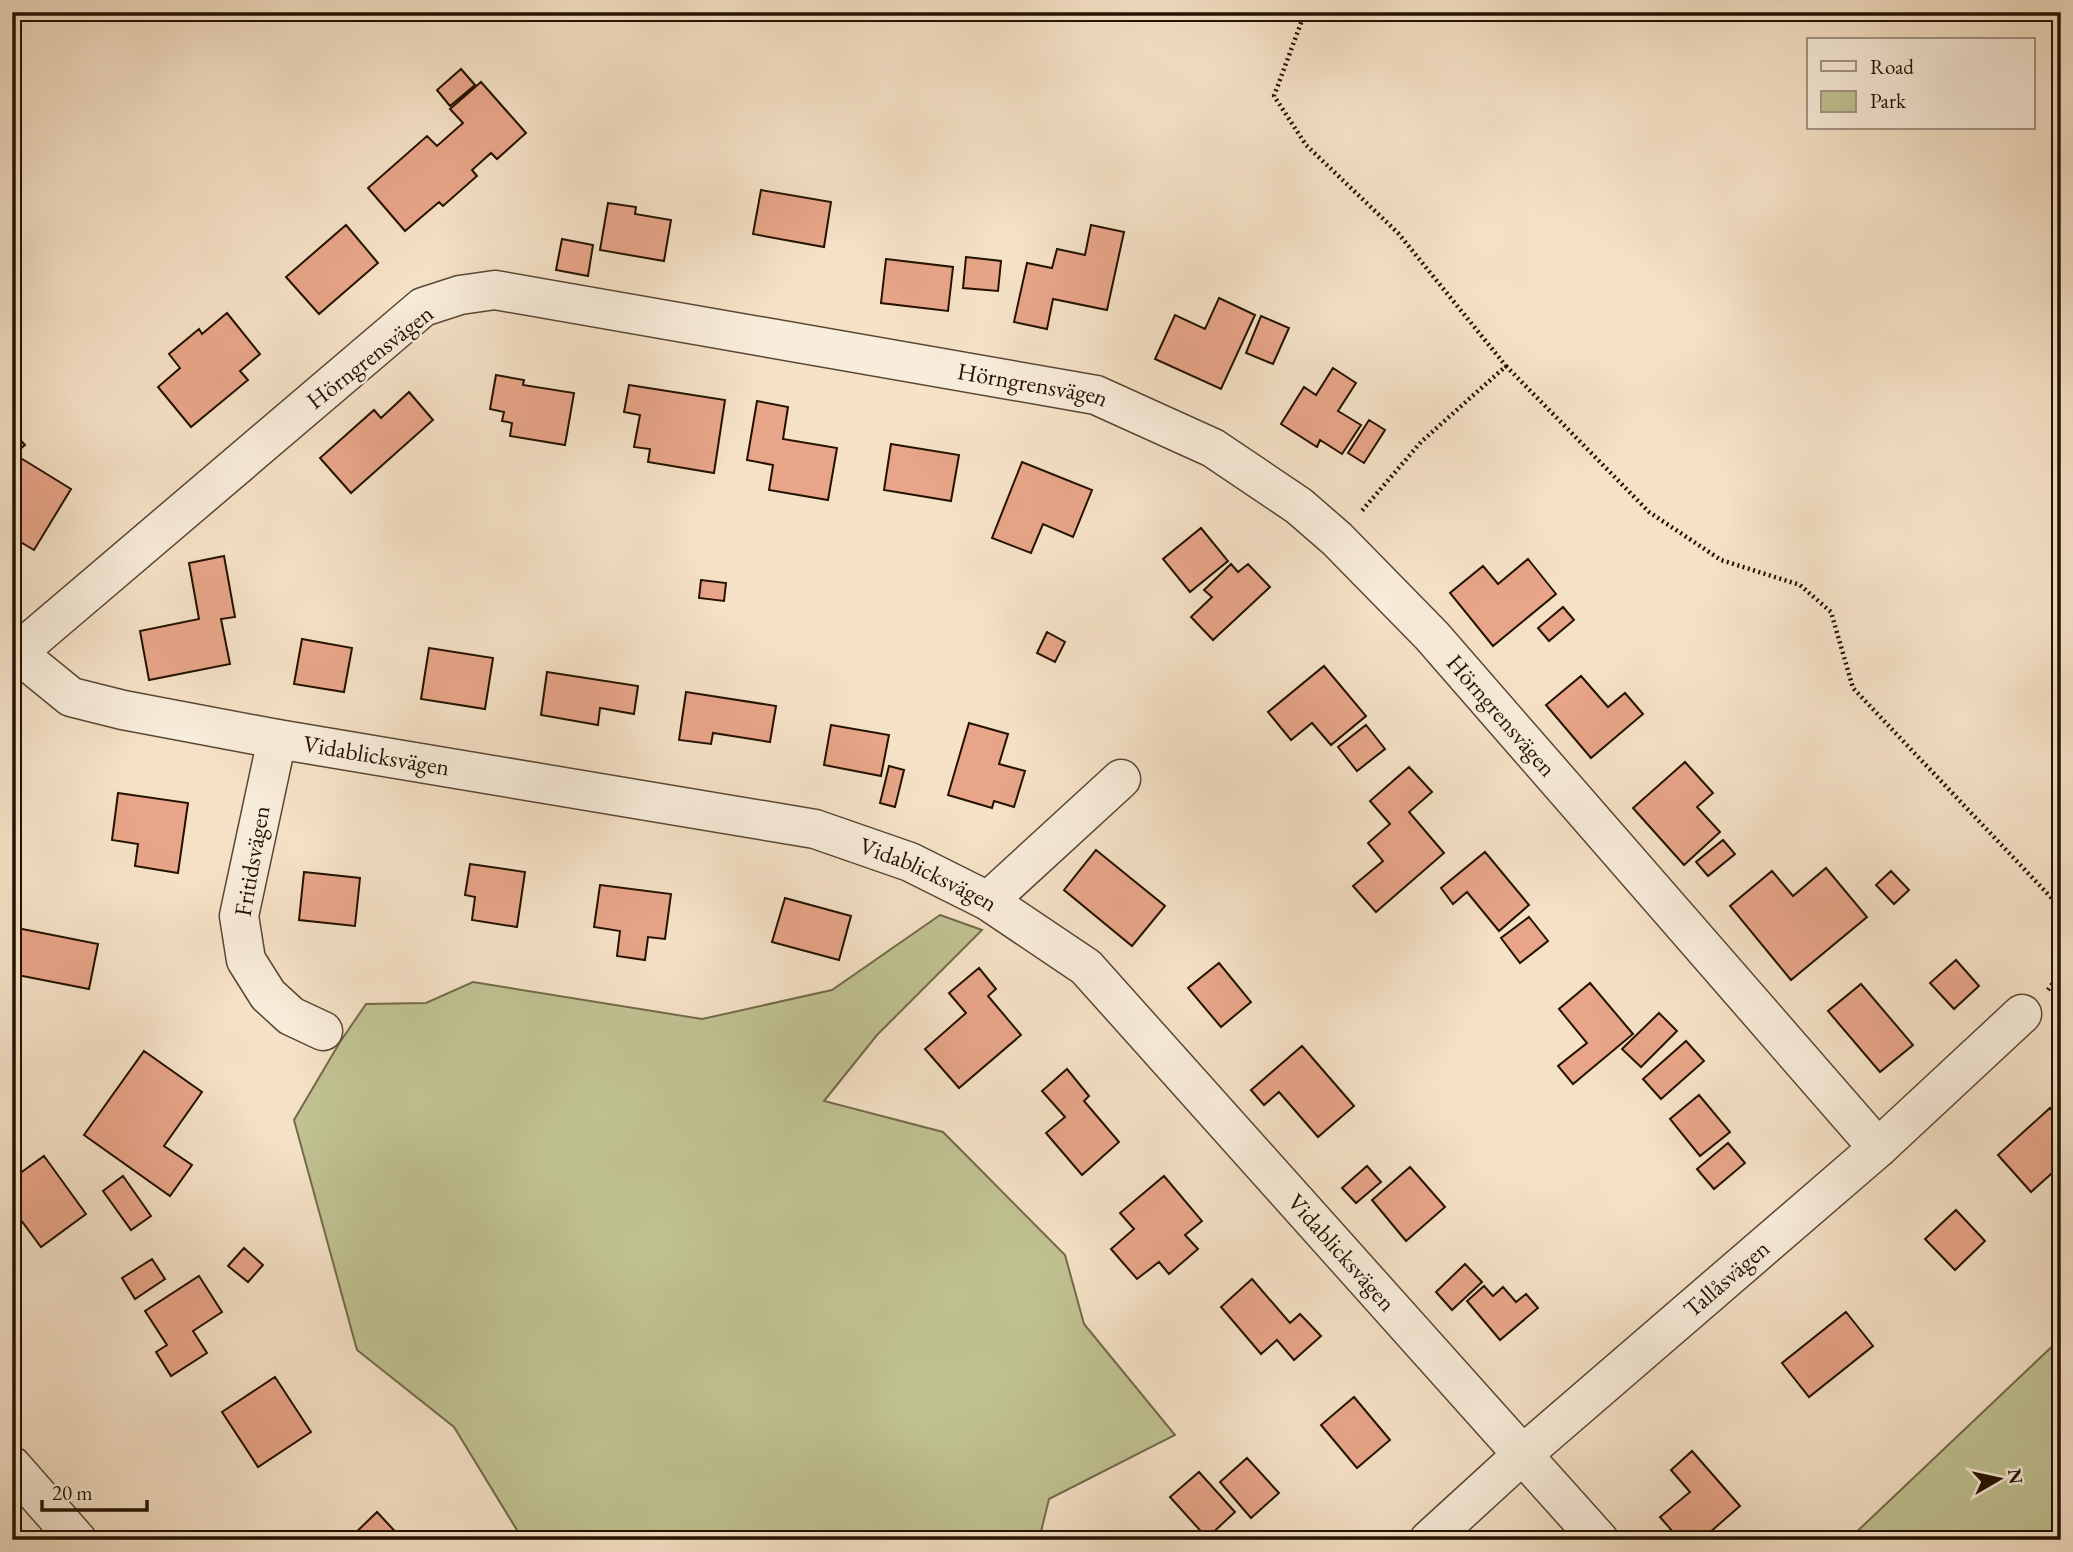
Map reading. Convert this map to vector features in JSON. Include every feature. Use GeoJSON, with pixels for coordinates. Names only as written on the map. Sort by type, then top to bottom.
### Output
{"type":"FeatureCollection","features":[{"type":"Feature","properties":{"kind":"street","name":"Hörngrensvägen"},"geometry":{"type":"LineString","coordinates":[[14,653],[424,307],[460,295],[495,290],[1096,395],[1213,448],[1299,506],[1337,539],[1432,636],[1878,1148]]}},
{"type":"Feature","properties":{"kind":"street","name":"Vidablicksvägen"},"geometry":{"type":"LineString","coordinates":[[14,653],[71,697],[123,710],[277,739],[815,829],[910,862],[988,901],[1086,967],[1599,1540]]}},
{"type":"Feature","properties":{"kind":"street","name":"Fritidsvägen"},"geometry":{"type":"LineString","coordinates":[[277,739],[239,916],[246,960],[268,995],[291,1016],[323,1031]]}},
{"type":"Feature","properties":{"kind":"street"},"geometry":{"type":"LineString","coordinates":[[988,901],[1121,779]]}},
{"type":"Feature","properties":{"kind":"street","name":"Tallåsvägen"},"geometry":{"type":"LineString","coordinates":[[1429,1540],[1522,1455],[1878,1148],[2022,1014]]}},
{"type":"Feature","properties":{"kind":"street"},"geometry":{"type":"LineString","coordinates":[[12,1466],[77,1540]]}},
{"type":"Feature","properties":{"kind":"path"},"geometry":{"type":"LineString","coordinates":[[1304,12],[1274,96],[1306,145],[1398,233],[1506,366],[1649,512],[1721,560],[1800,585],[1831,611],[1853,688],[2061,908]]}},
{"type":"Feature","properties":{"kind":"path"},"geometry":{"type":"LineString","coordinates":[[1337,539],[1421,442],[1506,366]]}},
{"type":"Feature","properties":{"kind":"green space"},"geometry":{"type":"Polygon","coordinates":[[[940,915],[982,930],[877,1035],[824,1101],[943,1132],[1065,1255],[1084,1324],[1175,1435],[1049,1499],[1039,1540],[523,1540],[454,1427],[357,1350],[294,1120],[340,1042],[366,1004],[426,1003],[473,982],[702,1019],[832,990],[940,915]]]}},
{"type":"Feature","properties":{"kind":"green space"},"geometry":{"type":"Polygon","coordinates":[[[2061,1338],[2061,1540],[1848,1540],[2061,1338]]]}},
{"type":"Feature","properties":{"kind":"building"},"geometry":{"type":"Polygon","coordinates":[[[461,69],[475,85],[450,106],[437,90],[461,69]]]}},
{"type":"Feature","properties":{"kind":"building"},"geometry":{"type":"Polygon","coordinates":[[[481,82],[526,133],[497,159],[491,153],[472,170],[477,176],[443,206],[439,202],[405,231],[368,188],[427,136],[437,146],[463,123],[450,109],[481,82]]]}},
{"type":"Feature","properties":{"kind":"building"},"geometry":{"type":"Polygon","coordinates":[[[761,190],[831,202],[824,247],[753,234],[761,190]]]}},
{"type":"Feature","properties":{"kind":"building"},"geometry":{"type":"Polygon","coordinates":[[[608,203],[636,207],[635,214],[671,220],[664,261],[600,250],[608,203]]]}},
{"type":"Feature","properties":{"kind":"building"},"geometry":{"type":"Polygon","coordinates":[[[346,225],[378,263],[319,314],[286,277],[346,225]]]}},
{"type":"Feature","properties":{"kind":"building"},"geometry":{"type":"Polygon","coordinates":[[[1091,225],[1124,232],[1107,310],[1053,299],[1047,329],[1014,322],[1027,263],[1052,268],[1057,249],[1085,255],[1091,225]]]}},
{"type":"Feature","properties":{"kind":"building"},"geometry":{"type":"Polygon","coordinates":[[[562,239],[593,245],[588,276],[556,270],[562,239]]]}},
{"type":"Feature","properties":{"kind":"building"},"geometry":{"type":"Polygon","coordinates":[[[966,257],[1001,261],[998,291],[963,288],[966,257]]]}},
{"type":"Feature","properties":{"kind":"building"},"geometry":{"type":"Polygon","coordinates":[[[886,259],[953,267],[948,311],[881,303],[886,259]]]}},
{"type":"Feature","properties":{"kind":"building"},"geometry":{"type":"Polygon","coordinates":[[[1219,298],[1255,315],[1221,389],[1155,359],[1175,315],[1205,329],[1219,298]]]}},
{"type":"Feature","properties":{"kind":"building"},"geometry":{"type":"Polygon","coordinates":[[[227,313],[260,354],[240,371],[248,380],[191,427],[158,387],[180,368],[169,354],[199,329],[202,334],[227,313]]]}},
{"type":"Feature","properties":{"kind":"building"},"geometry":{"type":"Polygon","coordinates":[[[1261,316],[1289,328],[1273,364],[1246,353],[1261,316]]]}},
{"type":"Feature","properties":{"kind":"building"},"geometry":{"type":"Polygon","coordinates":[[[1333,368],[1356,383],[1338,411],[1361,425],[1342,454],[1320,440],[1317,447],[1281,424],[1304,387],[1316,395],[1333,368]]]}},
{"type":"Feature","properties":{"kind":"building"},"geometry":{"type":"Polygon","coordinates":[[[496,375],[524,380],[523,385],[574,393],[565,445],[510,436],[512,423],[502,421],[504,412],[490,409],[496,375]]]}},
{"type":"Feature","properties":{"kind":"building"},"geometry":{"type":"Polygon","coordinates":[[[629,385],[725,400],[714,473],[648,462],[650,449],[634,447],[640,415],[624,412],[629,385]]]}},
{"type":"Feature","properties":{"kind":"building"},"geometry":{"type":"Polygon","coordinates":[[[409,392],[433,420],[351,493],[320,458],[374,410],[381,418],[409,392]]]}},
{"type":"Feature","properties":{"kind":"building"},"geometry":{"type":"Polygon","coordinates":[[[757,401],[788,407],[783,439],[837,448],[828,500],[769,490],[773,465],[747,460],[757,401]]]}},
{"type":"Feature","properties":{"kind":"building"},"geometry":{"type":"Polygon","coordinates":[[[1369,420],[1385,430],[1364,463],[1348,453],[1369,420]]]}},
{"type":"Feature","properties":{"kind":"building"},"geometry":{"type":"Polygon","coordinates":[[[12,431],[25,445],[12,456],[12,431]]]}},
{"type":"Feature","properties":{"kind":"building"},"geometry":{"type":"Polygon","coordinates":[[[891,444],[959,455],[951,501],[884,490],[891,444]]]}},
{"type":"Feature","properties":{"kind":"building"},"geometry":{"type":"Polygon","coordinates":[[[19,457],[71,489],[34,550],[12,537],[12,469],[19,457]]]}},
{"type":"Feature","properties":{"kind":"building"},"geometry":{"type":"Polygon","coordinates":[[[1022,462],[1092,490],[1073,537],[1043,524],[1031,553],[992,538],[1022,462]]]}},
{"type":"Feature","properties":{"kind":"building"},"geometry":{"type":"Polygon","coordinates":[[[1201,528],[1228,561],[1190,592],[1163,559],[1201,528]]]}},
{"type":"Feature","properties":{"kind":"building"},"geometry":{"type":"Polygon","coordinates":[[[224,556],[235,617],[221,619],[230,664],[149,680],[140,631],[199,619],[189,563],[224,556]]]}},
{"type":"Feature","properties":{"kind":"building"},"geometry":{"type":"Polygon","coordinates":[[[1528,559],[1556,594],[1493,646],[1450,593],[1483,566],[1498,584],[1528,559]]]}},
{"type":"Feature","properties":{"kind":"building"},"geometry":{"type":"Polygon","coordinates":[[[1231,564],[1238,572],[1248,564],[1270,587],[1213,640],[1191,617],[1212,597],[1204,590],[1231,564]]]}},
{"type":"Feature","properties":{"kind":"building"},"geometry":{"type":"Polygon","coordinates":[[[701,580],[726,583],[724,601],[699,598],[701,580]]]}},
{"type":"Feature","properties":{"kind":"building"},"geometry":{"type":"Polygon","coordinates":[[[1563,607],[1574,620],[1549,641],[1538,628],[1563,607]]]}},
{"type":"Feature","properties":{"kind":"building"},"geometry":{"type":"Polygon","coordinates":[[[1047,632],[1065,642],[1055,662],[1037,653],[1047,632]]]}},
{"type":"Feature","properties":{"kind":"building"},"geometry":{"type":"Polygon","coordinates":[[[302,639],[352,648],[344,692],[294,684],[302,639]]]}},
{"type":"Feature","properties":{"kind":"building"},"geometry":{"type":"Polygon","coordinates":[[[429,648],[493,658],[485,709],[421,699],[429,648]]]}},
{"type":"Feature","properties":{"kind":"building"},"geometry":{"type":"Polygon","coordinates":[[[1324,666],[1366,716],[1331,745],[1312,723],[1291,740],[1268,712],[1324,666]]]}},
{"type":"Feature","properties":{"kind":"building"},"geometry":{"type":"Polygon","coordinates":[[[547,672],[638,686],[634,714],[600,708],[598,725],[541,715],[547,672]]]}},
{"type":"Feature","properties":{"kind":"building"},"geometry":{"type":"Polygon","coordinates":[[[1581,676],[1608,707],[1625,693],[1643,714],[1591,758],[1546,705],[1581,676]]]}},
{"type":"Feature","properties":{"kind":"building"},"geometry":{"type":"Polygon","coordinates":[[[686,692],[776,706],[770,742],[713,733],[711,744],[679,740],[686,692]]]}},
{"type":"Feature","properties":{"kind":"building"},"geometry":{"type":"Polygon","coordinates":[[[969,723],[1008,734],[999,764],[1025,771],[1014,807],[994,801],[992,808],[948,795],[969,723]]]}},
{"type":"Feature","properties":{"kind":"building"},"geometry":{"type":"Polygon","coordinates":[[[831,725],[889,735],[881,776],[824,765],[831,725]]]}},
{"type":"Feature","properties":{"kind":"building"},"geometry":{"type":"Polygon","coordinates":[[[1366,725],[1385,749],[1357,771],[1338,747],[1366,725]]]}},
{"type":"Feature","properties":{"kind":"building"},"geometry":{"type":"Polygon","coordinates":[[[1685,762],[1713,793],[1697,807],[1720,832],[1684,865],[1633,808],[1685,762]]]}},
{"type":"Feature","properties":{"kind":"building"},"geometry":{"type":"Polygon","coordinates":[[[889,766],[904,770],[895,807],[880,803],[889,766]]]}},
{"type":"Feature","properties":{"kind":"building"},"geometry":{"type":"Polygon","coordinates":[[[1409,767],[1432,792],[1409,812],[1444,853],[1376,912],[1353,886],[1383,861],[1368,843],[1390,824],[1370,801],[1409,767]]]}},
{"type":"Feature","properties":{"kind":"building"},"geometry":{"type":"Polygon","coordinates":[[[118,793],[188,803],[178,873],[135,866],[138,844],[112,840],[118,793]]]}},
{"type":"Feature","properties":{"kind":"building"},"geometry":{"type":"Polygon","coordinates":[[[1723,840],[1735,854],[1708,876],[1696,862],[1723,840]]]}},
{"type":"Feature","properties":{"kind":"building"},"geometry":{"type":"Polygon","coordinates":[[[1096,850],[1165,906],[1132,946],[1064,890],[1096,850]]]}},
{"type":"Feature","properties":{"kind":"building"},"geometry":{"type":"Polygon","coordinates":[[[1485,852],[1529,905],[1499,931],[1467,892],[1453,904],[1441,888],[1485,852]]]}},
{"type":"Feature","properties":{"kind":"building"},"geometry":{"type":"Polygon","coordinates":[[[470,864],[525,872],[517,927],[472,920],[475,897],[465,895],[470,864]]]}},
{"type":"Feature","properties":{"kind":"building"},"geometry":{"type":"Polygon","coordinates":[[[1826,868],[1867,917],[1791,980],[1730,906],[1772,871],[1793,896],[1826,868]]]}},
{"type":"Feature","properties":{"kind":"building"},"geometry":{"type":"Polygon","coordinates":[[[1891,871],[1909,890],[1894,904],[1876,885],[1891,871]]]}},
{"type":"Feature","properties":{"kind":"building"},"geometry":{"type":"Polygon","coordinates":[[[304,872],[360,878],[355,926],[299,920],[304,872]]]}},
{"type":"Feature","properties":{"kind":"building"},"geometry":{"type":"Polygon","coordinates":[[[600,885],[671,894],[665,939],[648,937],[645,960],[617,956],[620,931],[594,927],[600,885]]]}},
{"type":"Feature","properties":{"kind":"building"},"geometry":{"type":"Polygon","coordinates":[[[785,898],[851,916],[839,960],[772,942],[785,898]]]}},
{"type":"Feature","properties":{"kind":"building"},"geometry":{"type":"Polygon","coordinates":[[[1529,917],[1548,941],[1520,963],[1501,938],[1529,917]]]}},
{"type":"Feature","properties":{"kind":"building"},"geometry":{"type":"Polygon","coordinates":[[[12,927],[98,944],[89,989],[12,974],[12,927]]]}},
{"type":"Feature","properties":{"kind":"building"},"geometry":{"type":"Polygon","coordinates":[[[1956,960],[1979,986],[1954,1009],[1930,983],[1956,960]]]}},
{"type":"Feature","properties":{"kind":"building"},"geometry":{"type":"Polygon","coordinates":[[[1219,963],[1251,1002],[1221,1027],[1188,988],[1219,963]]]}},
{"type":"Feature","properties":{"kind":"building"},"geometry":{"type":"Polygon","coordinates":[[[979,968],[996,989],[988,996],[1021,1035],[959,1088],[925,1049],[966,1013],[949,993],[979,968]]]}},
{"type":"Feature","properties":{"kind":"building"},"geometry":{"type":"Polygon","coordinates":[[[1590,983],[1633,1034],[1573,1084],[1558,1066],[1587,1043],[1559,1009],[1590,983]]]}},
{"type":"Feature","properties":{"kind":"building"},"geometry":{"type":"Polygon","coordinates":[[[1861,984],[1913,1045],[1880,1072],[1828,1011],[1861,984]]]}},
{"type":"Feature","properties":{"kind":"building"},"geometry":{"type":"Polygon","coordinates":[[[1659,1013],[1677,1031],[1641,1067],[1622,1049],[1659,1013]]]}},
{"type":"Feature","properties":{"kind":"building"},"geometry":{"type":"Polygon","coordinates":[[[1686,1041],[1704,1061],[1661,1099],[1643,1079],[1686,1041]]]}},
{"type":"Feature","properties":{"kind":"building"},"geometry":{"type":"Polygon","coordinates":[[[1302,1046],[1354,1106],[1318,1137],[1279,1092],[1264,1105],[1251,1090],[1302,1046]]]}},
{"type":"Feature","properties":{"kind":"building"},"geometry":{"type":"Polygon","coordinates":[[[144,1051],[202,1092],[164,1146],[192,1165],[170,1196],[84,1135],[144,1051]]]}},
{"type":"Feature","properties":{"kind":"building"},"geometry":{"type":"Polygon","coordinates":[[[1067,1069],[1089,1096],[1084,1101],[1119,1142],[1082,1175],[1046,1133],[1065,1117],[1042,1091],[1067,1069]]]}},
{"type":"Feature","properties":{"kind":"building"},"geometry":{"type":"Polygon","coordinates":[[[1699,1095],[1730,1132],[1700,1156],[1670,1119],[1699,1095]]]}},
{"type":"Feature","properties":{"kind":"building"},"geometry":{"type":"Polygon","coordinates":[[[2050,1108],[2061,1120],[2061,1165],[2031,1192],[1998,1155],[2050,1108]]]}},
{"type":"Feature","properties":{"kind":"building"},"geometry":{"type":"Polygon","coordinates":[[[1728,1143],[1745,1163],[1714,1189],[1697,1169],[1728,1143]]]}},
{"type":"Feature","properties":{"kind":"building"},"geometry":{"type":"Polygon","coordinates":[[[44,1156],[86,1214],[41,1247],[12,1208],[12,1179],[44,1156]]]}},
{"type":"Feature","properties":{"kind":"building"},"geometry":{"type":"Polygon","coordinates":[[[1367,1166],[1381,1182],[1356,1203],[1342,1188],[1367,1166]]]}},
{"type":"Feature","properties":{"kind":"building"},"geometry":{"type":"Polygon","coordinates":[[[1410,1167],[1445,1207],[1406,1241],[1372,1200],[1410,1167]]]}},
{"type":"Feature","properties":{"kind":"building"},"geometry":{"type":"Polygon","coordinates":[[[123,1176],[151,1216],[131,1230],[103,1191],[123,1176]]]}},
{"type":"Feature","properties":{"kind":"building"},"geometry":{"type":"Polygon","coordinates":[[[1164,1176],[1202,1221],[1185,1235],[1198,1249],[1169,1274],[1159,1262],[1137,1279],[1111,1249],[1134,1229],[1120,1213],[1164,1176]]]}},
{"type":"Feature","properties":{"kind":"building"},"geometry":{"type":"Polygon","coordinates":[[[1956,1210],[1985,1241],[1955,1270],[1925,1239],[1956,1210]]]}},
{"type":"Feature","properties":{"kind":"building"},"geometry":{"type":"Polygon","coordinates":[[[244,1248],[263,1265],[248,1282],[228,1266],[244,1248]]]}},
{"type":"Feature","properties":{"kind":"building"},"geometry":{"type":"Polygon","coordinates":[[[152,1259],[165,1279],[135,1299],[122,1278],[152,1259]]]}},
{"type":"Feature","properties":{"kind":"building"},"geometry":{"type":"Polygon","coordinates":[[[1465,1264],[1482,1282],[1452,1310],[1436,1292],[1465,1264]]]}},
{"type":"Feature","properties":{"kind":"building"},"geometry":{"type":"Polygon","coordinates":[[[199,1276],[222,1312],[193,1331],[207,1353],[171,1376],[156,1352],[167,1345],[145,1311],[199,1276]]]}},
{"type":"Feature","properties":{"kind":"building"},"geometry":{"type":"Polygon","coordinates":[[[1252,1279],[1290,1323],[1300,1314],[1321,1336],[1294,1360],[1277,1340],[1261,1354],[1221,1307],[1252,1279]]]}},
{"type":"Feature","properties":{"kind":"building"},"geometry":{"type":"Polygon","coordinates":[[[1484,1286],[1493,1296],[1503,1287],[1516,1302],[1526,1294],[1538,1308],[1500,1340],[1467,1301],[1484,1286]]]}},
{"type":"Feature","properties":{"kind":"building"},"geometry":{"type":"Polygon","coordinates":[[[1846,1312],[1873,1346],[1809,1397],[1782,1363],[1846,1312]]]}},
{"type":"Feature","properties":{"kind":"building"},"geometry":{"type":"Polygon","coordinates":[[[275,1377],[311,1432],[258,1467],[222,1412],[275,1377]]]}},
{"type":"Feature","properties":{"kind":"building"},"geometry":{"type":"Polygon","coordinates":[[[1354,1397],[1390,1440],[1357,1468],[1321,1425],[1354,1397]]]}},
{"type":"Feature","properties":{"kind":"building"},"geometry":{"type":"Polygon","coordinates":[[[1692,1451],[1740,1506],[1701,1540],[1680,1540],[1660,1517],[1690,1492],[1671,1470],[1692,1451]]]}},
{"type":"Feature","properties":{"kind":"building"},"geometry":{"type":"Polygon","coordinates":[[[1247,1458],[1279,1493],[1251,1518],[1220,1482],[1247,1458]]]}},
{"type":"Feature","properties":{"kind":"building"},"geometry":{"type":"Polygon","coordinates":[[[1199,1472],[1235,1512],[1207,1538],[1170,1497],[1199,1472]]]}},
{"type":"Feature","properties":{"kind":"building"},"geometry":{"type":"Polygon","coordinates":[[[377,1512],[403,1540],[348,1540],[377,1512]]]}}]}
